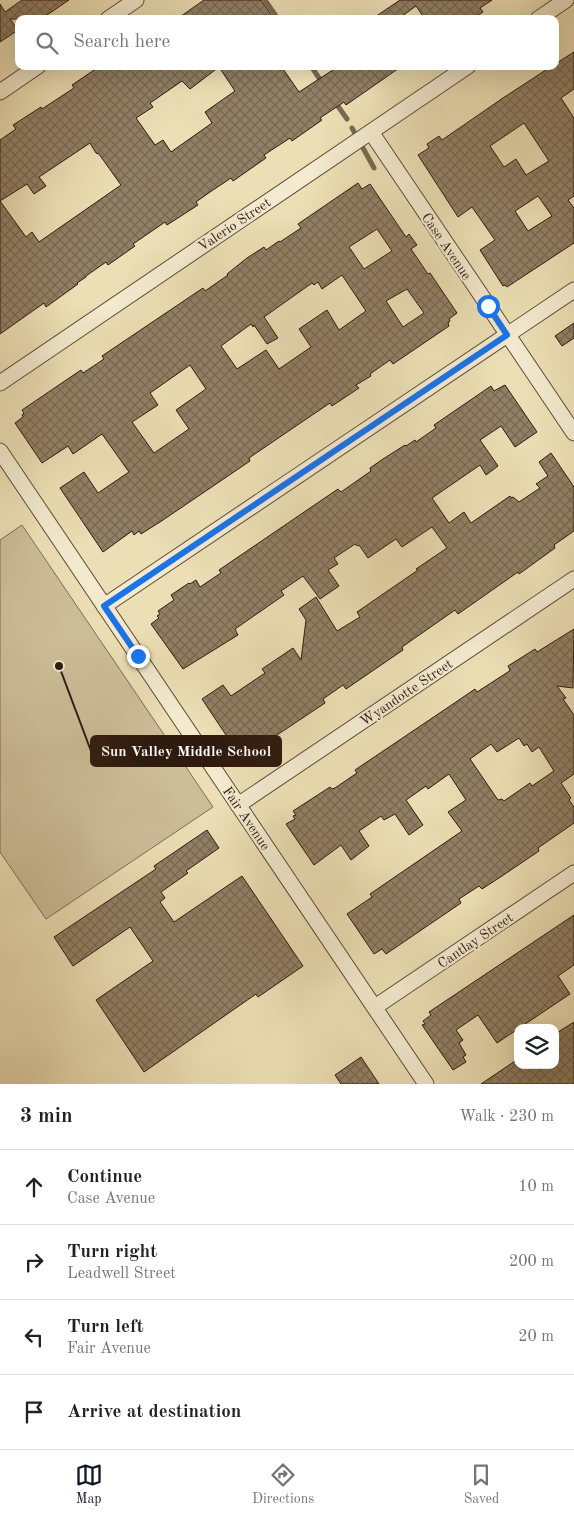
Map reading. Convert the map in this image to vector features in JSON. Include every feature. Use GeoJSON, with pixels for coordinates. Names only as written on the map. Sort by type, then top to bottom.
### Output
{"type":"FeatureCollection","features":[{"type":"Feature","properties":{"kind":"street"},"geometry":{"type":"LineString","coordinates":[[114,15],[136,0]]}},
{"type":"Feature","properties":{"kind":"street"},"geometry":{"type":"LineString","coordinates":[[544,15],[566,0]]}},
{"type":"Feature","properties":{"kind":"street"},"geometry":{"type":"LineString","coordinates":[[0,92],[32,70]]}},
{"type":"Feature","properties":{"kind":"street","name":"Valerio Street"},"geometry":{"type":"LineString","coordinates":[[0,383],[462,70]]}},
{"type":"Feature","properties":{"kind":"street","name":"Case Avenue"},"geometry":{"type":"LineString","coordinates":[[371,132],[574,433]]}},
{"type":"Feature","properties":{"kind":"street"},"geometry":{"type":"LineString","coordinates":[[104,606],[574,290]]}},
{"type":"Feature","properties":{"kind":"street","name":"Fair Avenue"},"geometry":{"type":"LineString","coordinates":[[0,452],[426,1084]]}},
{"type":"Feature","properties":{"kind":"street","name":"Wyandotte Street"},"geometry":{"type":"LineString","coordinates":[[238,805],[574,579]]}},
{"type":"Feature","properties":{"kind":"street","name":"Cantlay Street"},"geometry":{"type":"LineString","coordinates":[[375,1008],[574,873]]}},
{"type":"Feature","properties":{"kind":"shaded area"},"geometry":{"type":"Polygon","coordinates":[[[22,525],[213,807],[46,919],[0,852],[0,540],[22,525]]]}},
{"type":"Feature","properties":{"kind":"building"},"geometry":{"type":"Polygon","coordinates":[[[22,0],[69,0],[47,15],[15,15],[15,19],[10,19],[15,26],[15,32],[0,42],[0,4],[5,12],[22,0]]]}},
{"type":"Feature","properties":{"kind":"building"},"geometry":{"type":"Polygon","coordinates":[[[204,0],[261,0],[271,15],[183,15],[204,0]]]}},
{"type":"Feature","properties":{"kind":"building"},"geometry":{"type":"Polygon","coordinates":[[[400,0],[492,0],[480,8],[483,12],[478,15],[422,15],[416,6],[404,15],[378,15],[400,0]]]}},
{"type":"Feature","properties":{"kind":"building"},"geometry":{"type":"Polygon","coordinates":[[[574,52],[574,89],[561,98],[574,118],[574,196],[568,200],[574,208],[574,243],[507,287],[503,286],[480,250],[495,240],[472,207],[458,217],[418,155],[429,148],[427,144],[439,136],[442,140],[546,70],[559,70],[559,61],[574,52]],[[524,123],[490,146],[504,167],[516,159],[526,175],[549,161],[524,123]],[[538,196],[515,211],[528,231],[552,216],[538,196]]]}},
{"type":"Feature","properties":{"kind":"building"},"geometry":{"type":"Polygon","coordinates":[[[94,70],[215,70],[190,89],[182,81],[150,103],[153,107],[136,118],[155,145],[163,140],[171,152],[212,123],[205,112],[235,91],[221,70],[284,70],[299,92],[333,70],[396,70],[346,105],[344,102],[320,118],[322,120],[292,141],[290,138],[264,155],[266,158],[233,181],[231,178],[210,192],[196,202],[198,205],[167,225],[165,222],[133,244],[135,246],[108,265],[106,262],[46,307],[44,303],[0,334],[0,201],[0,140],[16,129],[13,125],[74,88],[72,85],[94,70]],[[90,143],[39,177],[46,186],[34,194],[27,184],[0,201],[26,237],[32,232],[39,242],[121,185],[90,143]]]}},
{"type":"Feature","properties":{"kind":"building"},"geometry":{"type":"Polygon","coordinates":[[[358,183],[362,189],[370,184],[406,237],[409,234],[417,245],[411,249],[457,313],[449,319],[449,326],[393,364],[390,360],[370,374],[371,376],[356,385],[359,388],[332,406],[330,403],[249,458],[250,461],[163,520],[141,534],[139,531],[134,535],[132,531],[103,552],[60,488],[84,472],[98,493],[129,472],[102,434],[73,454],[68,446],[42,463],[15,423],[23,417],[24,413],[22,410],[81,370],[83,373],[104,359],[102,356],[203,288],[205,291],[228,275],[247,258],[264,247],[266,250],[301,228],[298,224],[358,183]],[[377,229],[349,247],[364,269],[392,251],[377,229]],[[342,275],[322,289],[318,282],[314,285],[312,283],[264,317],[278,338],[267,344],[254,325],[253,327],[251,324],[221,346],[237,369],[266,350],[279,369],[311,347],[299,329],[327,310],[339,330],[366,311],[342,275]],[[407,289],[386,301],[403,327],[424,313],[407,289]],[[190,365],[150,393],[158,405],[132,422],[154,453],[189,429],[176,410],[206,389],[190,365]]]}},
{"type":"Feature","properties":{"kind":"building"},"geometry":{"type":"Polygon","coordinates":[[[574,323],[574,338],[562,346],[555,336],[574,323]]]}},
{"type":"Feature","properties":{"kind":"building"},"geometry":{"type":"Polygon","coordinates":[[[505,385],[537,432],[515,447],[501,426],[480,440],[498,466],[486,475],[480,465],[432,498],[449,523],[464,512],[471,523],[510,496],[519,502],[540,488],[536,484],[548,476],[539,462],[551,453],[574,487],[574,531],[554,545],[555,548],[519,574],[518,572],[458,614],[455,610],[402,647],[403,650],[346,689],[343,685],[323,699],[325,703],[250,753],[246,748],[238,753],[202,699],[223,685],[231,696],[265,673],[262,669],[293,648],[301,660],[306,620],[299,609],[316,597],[337,631],[360,617],[357,612],[447,548],[432,527],[402,547],[396,539],[368,558],[359,545],[355,544],[334,558],[338,564],[328,570],[339,586],[320,599],[303,576],[281,591],[284,595],[235,629],[238,635],[183,669],[151,624],[159,618],[157,616],[160,614],[158,611],[174,600],[171,595],[196,580],[200,587],[221,573],[219,570],[338,489],[341,492],[371,471],[370,468],[383,459],[405,445],[415,440],[416,442],[436,428],[434,425],[491,386],[494,391],[505,385]]]}},
{"type":"Feature","properties":{"kind":"building"},"geometry":{"type":"Polygon","coordinates":[[[574,629],[573,688],[557,686],[566,698],[563,699],[574,715],[574,774],[561,783],[571,798],[569,800],[574,807],[574,823],[538,848],[539,851],[502,876],[482,889],[479,886],[459,899],[461,903],[386,954],[382,949],[374,954],[347,914],[372,897],[370,894],[462,831],[448,812],[466,800],[449,774],[428,789],[426,786],[406,800],[423,825],[409,835],[395,814],[384,820],[381,816],[359,831],[369,846],[351,860],[341,845],[314,865],[286,824],[295,819],[293,816],[296,815],[293,811],[330,787],[332,789],[335,788],[357,773],[355,770],[475,689],[477,692],[508,672],[510,670],[508,666],[535,649],[537,652],[574,629]],[[519,738],[497,752],[491,744],[470,759],[498,800],[502,799],[504,801],[530,783],[532,786],[554,771],[539,747],[532,752],[527,744],[524,746],[519,738]]]}},
{"type":"Feature","properties":{"kind":"building"},"geometry":{"type":"Polygon","coordinates":[[[207,830],[219,848],[186,871],[188,873],[161,892],[165,898],[160,902],[174,922],[242,876],[303,966],[258,997],[256,994],[144,1072],[96,1000],[153,961],[130,927],[73,966],[54,937],[156,869],[154,866],[207,830]]]}},
{"type":"Feature","properties":{"kind":"building"},"geometry":{"type":"Polygon","coordinates":[[[574,915],[574,965],[558,976],[570,994],[525,1024],[514,1024],[514,1032],[497,1043],[478,1015],[456,1030],[463,1040],[459,1043],[466,1055],[463,1057],[466,1062],[453,1070],[422,1025],[425,1024],[423,1021],[431,1015],[429,1012],[574,915]]]}},
{"type":"Feature","properties":{"kind":"building"},"geometry":{"type":"Polygon","coordinates":[[[574,1022],[574,1084],[481,1084],[514,1062],[514,1069],[559,1069],[559,1031],[574,1022]]]}},
{"type":"Feature","properties":{"kind":"building"},"geometry":{"type":"Polygon","coordinates":[[[361,1057],[379,1084],[341,1084],[335,1075],[361,1057]]]}},
{"type":"Feature","properties":{"kind":"waterway"},"geometry":{"type":"LineString","coordinates":[[265,0],[275,15]]}},
{"type":"Feature","properties":{"kind":"waterway"},"geometry":{"type":"LineString","coordinates":[[314,70],[323,84]]}},
{"type":"Feature","properties":{"kind":"waterway"},"geometry":{"type":"LineString","coordinates":[[335,102],[347,119]]}},
{"type":"Feature","properties":{"kind":"waterway"},"geometry":{"type":"LineString","coordinates":[[352,128],[374,168]]}},
{"type":"Feature","properties":{"kind":"place","name":"Sun Valley Middle School"},"geometry":{"type":"Point","coordinates":[59,666]}},
{"type":"Feature","properties":{"kind":"route"},"geometry":{"type":"LineString","coordinates":[[138,656],[104,606],[507,335],[488,306]]}}]}
